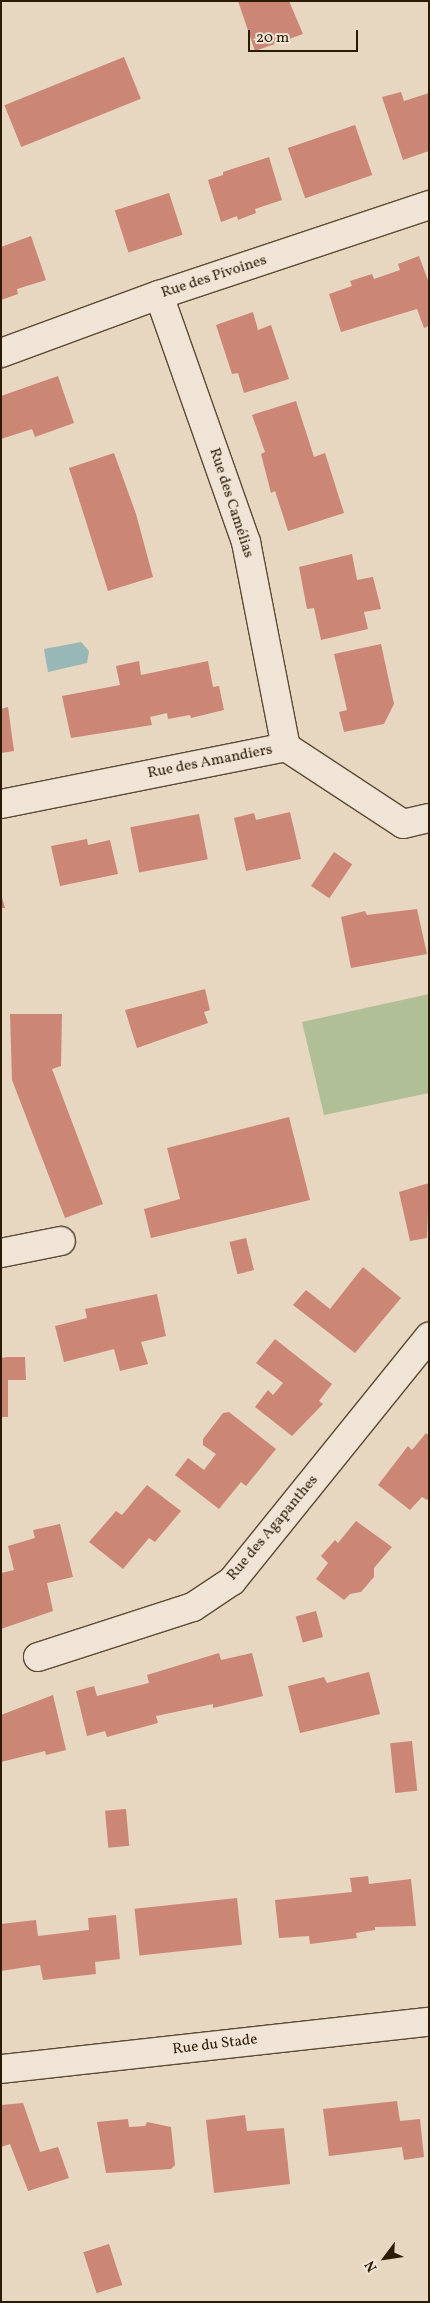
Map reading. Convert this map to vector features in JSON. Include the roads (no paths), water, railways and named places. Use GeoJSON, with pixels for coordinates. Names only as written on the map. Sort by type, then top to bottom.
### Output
{"type":"FeatureCollection","features":[{"type":"Feature","properties":{"kind":"street","name":"Rue des Pivoines"},"geometry":{"type":"LineString","coordinates":[[1,353],[159,295],[429,206]]}},
{"type":"Feature","properties":{"kind":"street","name":"Rue des Camélias"},"geometry":{"type":"LineString","coordinates":[[159,295],[246,542],[286,747]]}},
{"type":"Feature","properties":{"kind":"street","name":"Rue des Amandiers"},"geometry":{"type":"LineString","coordinates":[[1,804],[286,747],[403,824],[429,818]]}},
{"type":"Feature","properties":{"kind":"street"},"geometry":{"type":"LineString","coordinates":[[1,1253],[61,1241]]}},
{"type":"Feature","properties":{"kind":"street","name":"Rue des Agapanthes"},"geometry":{"type":"LineString","coordinates":[[38,1657],[193,1608],[232,1581],[429,1337]]}},
{"type":"Feature","properties":{"kind":"street","name":"Rue du Stade"},"geometry":{"type":"LineString","coordinates":[[1,2069],[429,2022]]}},
{"type":"Feature","properties":{"kind":"water"},"geometry":{"type":"Polygon","coordinates":[[[81,642],[89,651],[87,663],[48,672],[44,649],[81,642]]]}}]}
